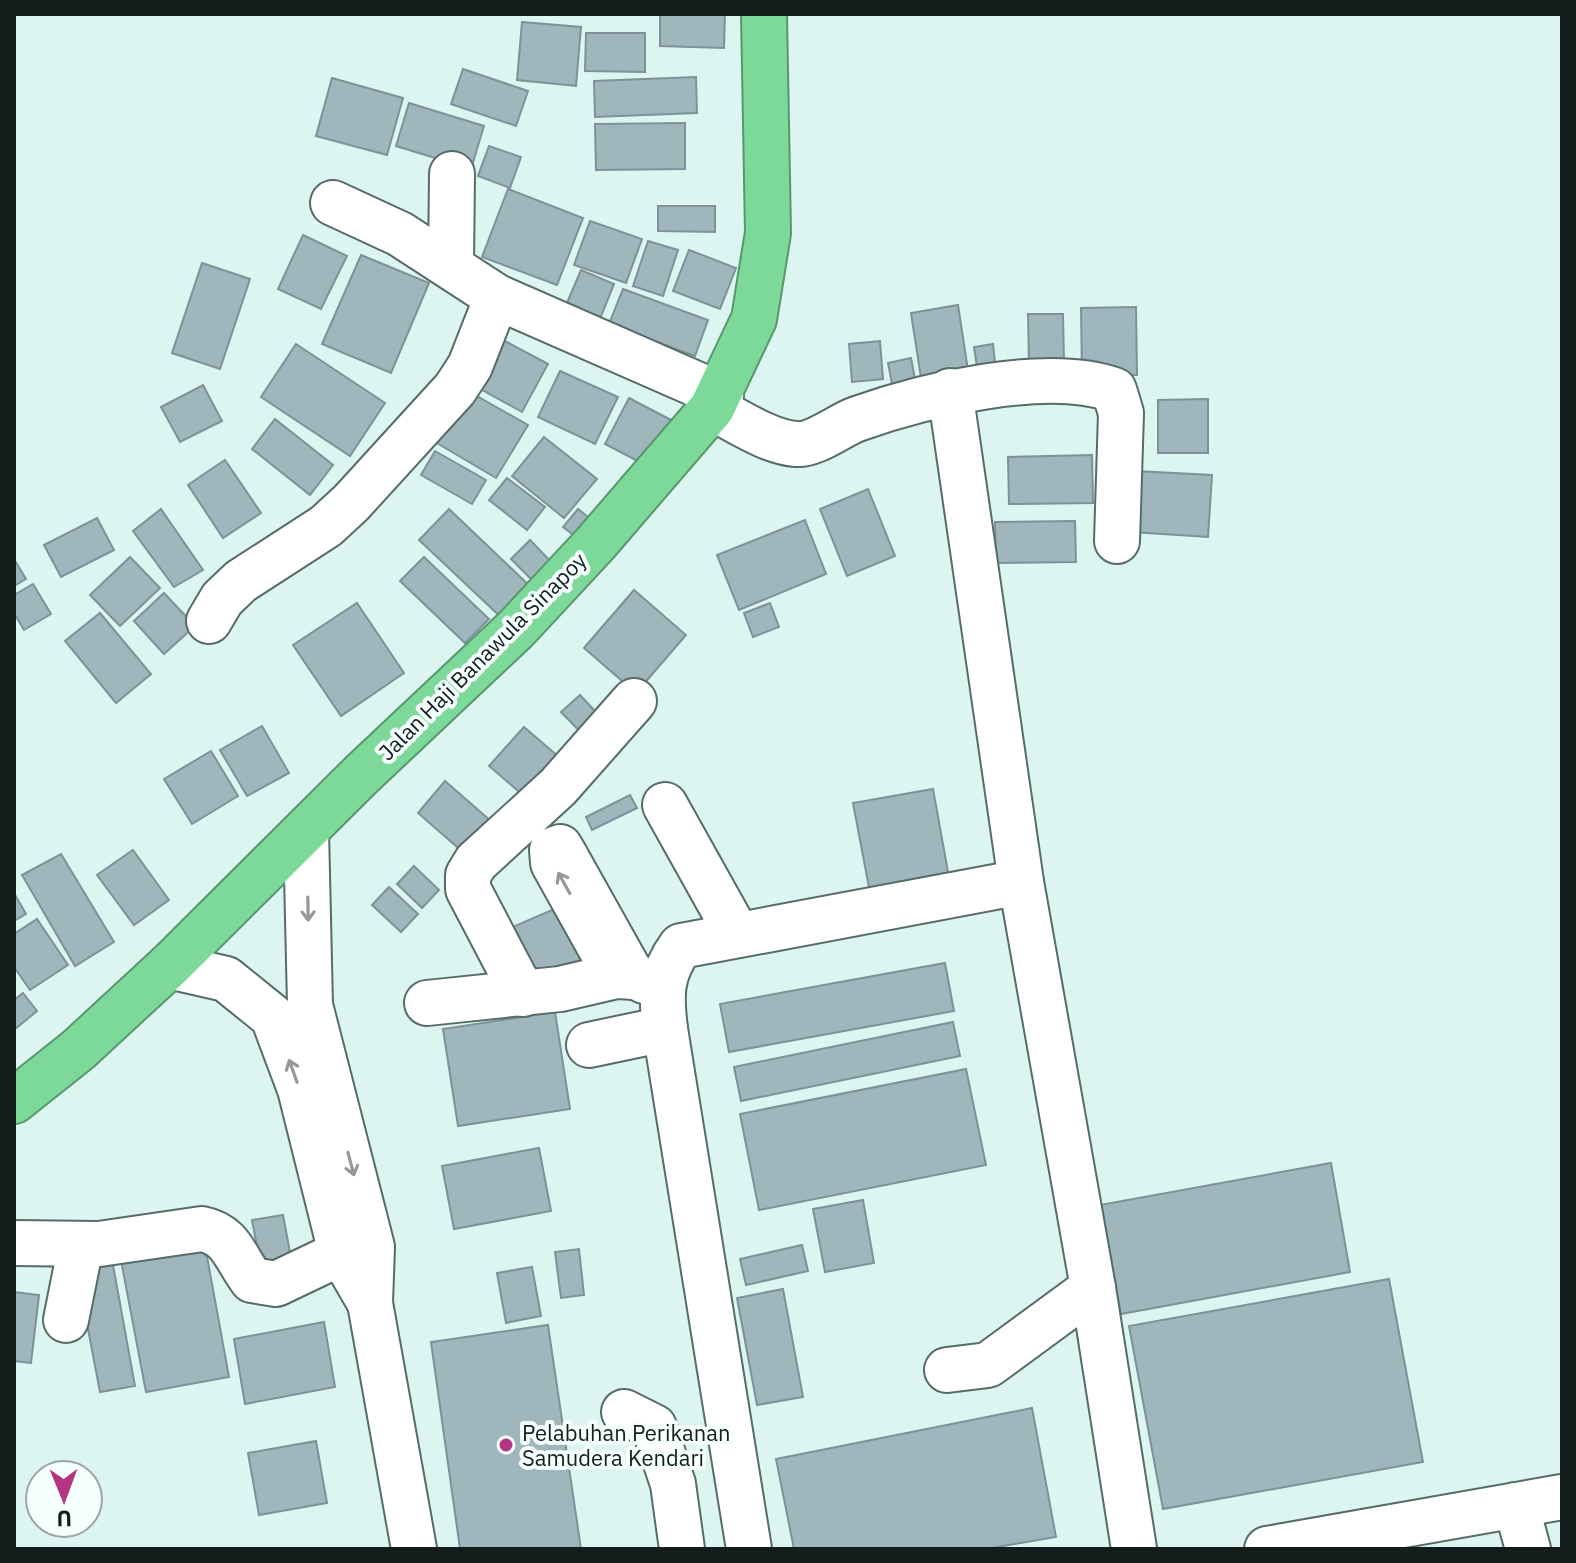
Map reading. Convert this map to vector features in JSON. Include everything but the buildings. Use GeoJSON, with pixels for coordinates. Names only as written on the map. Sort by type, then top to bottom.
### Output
{"type":"FeatureCollection","features":[{"type":"Feature","properties":{"kind":"highway","name":"Jalan Haji Banawula Sinapoy"},"geometry":{"type":"LineString","coordinates":[[14,1101],[78,1050],[169,966],[380,756],[516,629],[595,544],[716,401],[754,319],[768,233],[764,14]]}},
{"type":"Feature","properties":{"kind":"street"},"geometry":{"type":"LineString","coordinates":[[451,265],[452,174]]}},
{"type":"Feature","properties":{"kind":"street"},"geometry":{"type":"LineString","coordinates":[[333,203],[400,234],[497,297],[716,401],[799,445],[858,419],[950,391],[1089,381],[1114,390],[1121,413],[1117,541]]}},
{"type":"Feature","properties":{"kind":"street"},"geometry":{"type":"LineString","coordinates":[[209,621],[222,599],[241,581],[326,526],[351,503],[455,389],[470,366],[497,297]]}},
{"type":"Feature","properties":{"kind":"street"},"geometry":{"type":"LineString","coordinates":[[950,391],[1021,882],[1093,1288],[1134,1549]]}},
{"type":"Feature","properties":{"kind":"street"},"geometry":{"type":"LineString","coordinates":[[523,994],[468,889],[468,875],[491,846],[558,787],[634,701]]}},
{"type":"Feature","properties":{"kind":"street"},"geometry":{"type":"LineString","coordinates":[[665,805],[737,934]]}},
{"type":"Feature","properties":{"kind":"street"},"geometry":{"type":"LineString","coordinates":[[306,831],[310,1005],[370,1303],[414,1549]]}},
{"type":"Feature","properties":{"kind":"street"},"geometry":{"type":"LineString","coordinates":[[589,1045],[643,993],[681,946],[1021,882]]}},
{"type":"Feature","properties":{"kind":"street"},"geometry":{"type":"LineString","coordinates":[[599,931],[643,993],[749,1549]]}},
{"type":"Feature","properties":{"kind":"street"},"geometry":{"type":"LineString","coordinates":[[169,966],[226,979],[273,1017],[357,1250]]}},
{"type":"Feature","properties":{"kind":"street"},"geometry":{"type":"LineString","coordinates":[[427,1003],[523,994],[643,993]]}},
{"type":"Feature","properties":{"kind":"street"},"geometry":{"type":"LineString","coordinates":[[14,1243],[81,1245],[202,1229],[219,1232],[227,1239],[252,1280],[276,1284],[357,1250]]}},
{"type":"Feature","properties":{"kind":"street"},"geometry":{"type":"LineString","coordinates":[[66,1320],[81,1245]]}},
{"type":"Feature","properties":{"kind":"street"},"geometry":{"type":"LineString","coordinates":[[947,1370],[988,1365],[1093,1288]]}},
{"type":"Feature","properties":{"kind":"street"},"geometry":{"type":"LineString","coordinates":[[624,1412],[654,1427],[673,1484],[682,1549]]}},
{"type":"Feature","properties":{"kind":"street"},"geometry":{"type":"LineString","coordinates":[[1267,1549],[1562,1497]]}},
{"type":"Feature","properties":{"kind":"street"},"geometry":{"type":"LineString","coordinates":[[1516,1505],[1528,1549]]}},
{"type":"Feature","properties":{"kind":"place","name":"Pelabuhan Perikanan Samudera Kendari"},"geometry":{"type":"Point","coordinates":[506,1445]}}]}
